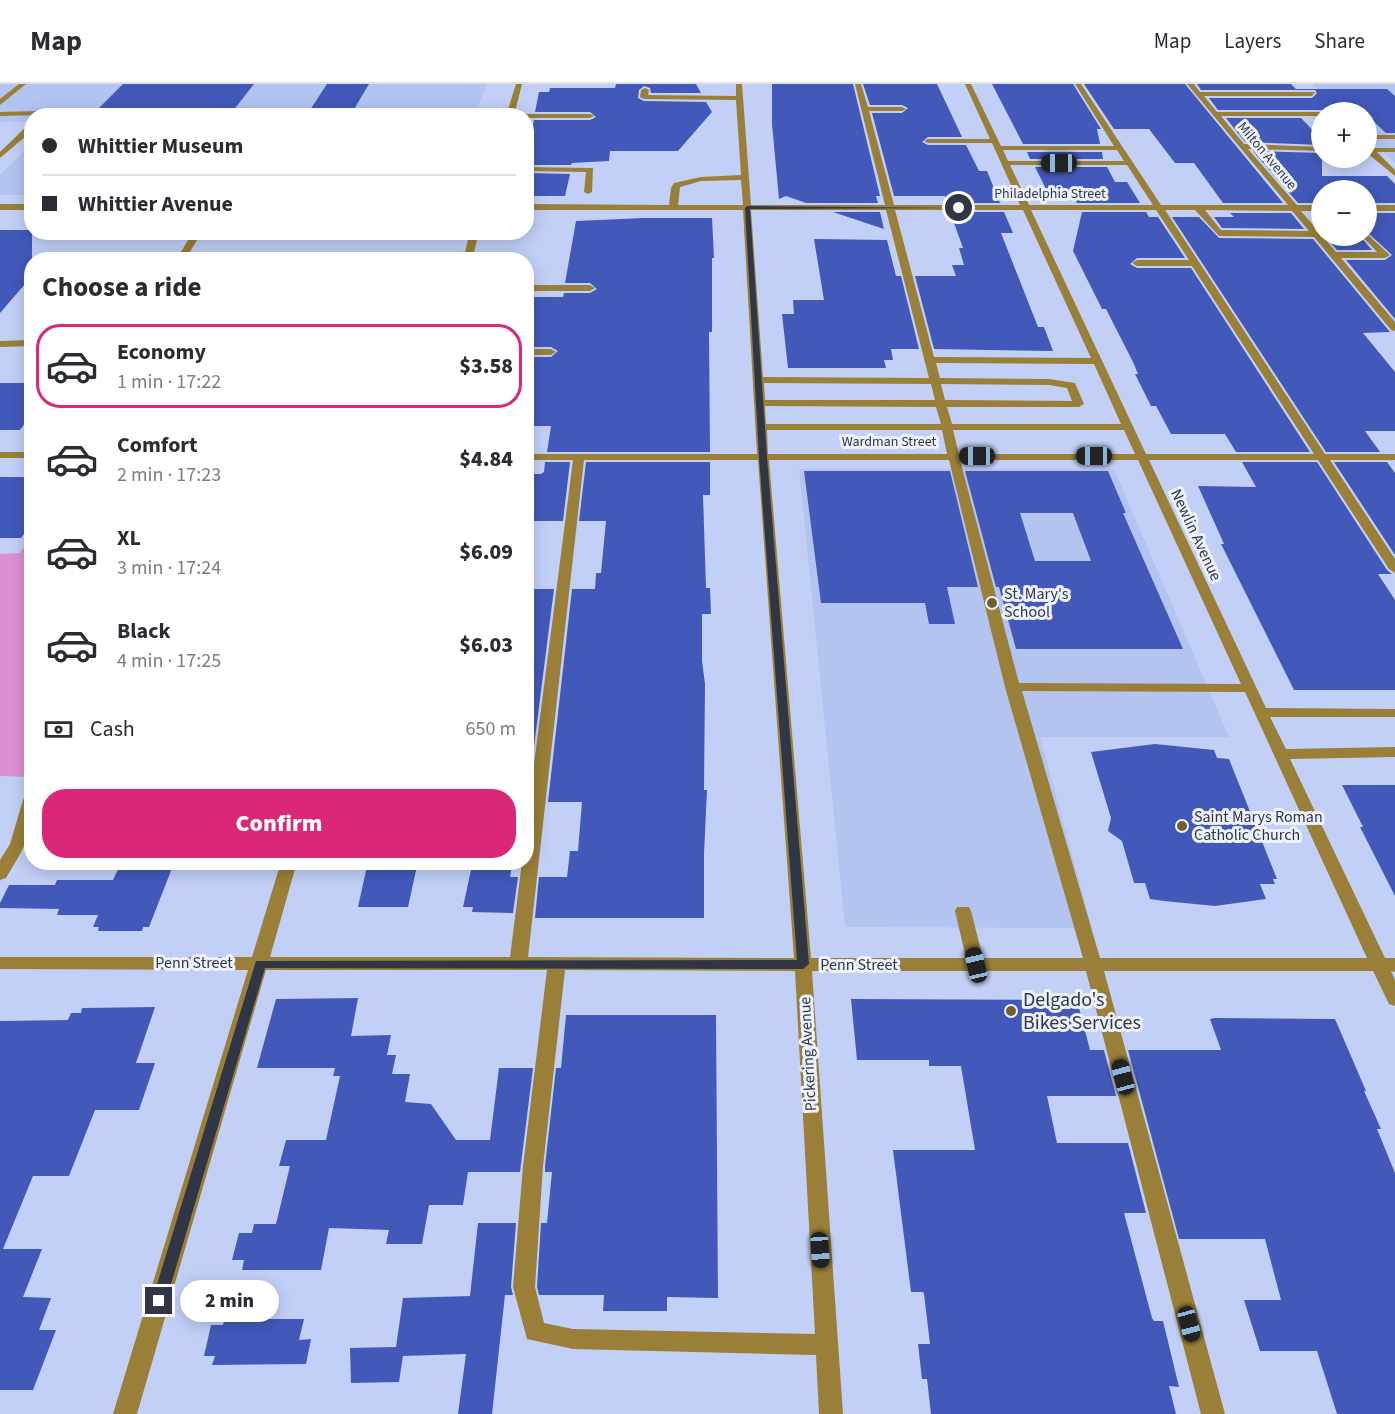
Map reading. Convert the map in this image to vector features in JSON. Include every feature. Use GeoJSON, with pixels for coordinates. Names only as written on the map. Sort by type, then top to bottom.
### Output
{"type":"FeatureCollection","features":[{"type":"Feature","properties":{"kind":"street"},"geometry":{"type":"LineString","coordinates":[[0,103],[22,84]]}},
{"type":"Feature","properties":{"kind":"street"},"geometry":{"type":"LineString","coordinates":[[512,108],[519,84]]}},
{"type":"Feature","properties":{"kind":"street","name":"Pickering Avenue"},"geometry":{"type":"LineString","coordinates":[[739,84],[759,403],[803,964],[831,1414]]}},
{"type":"Feature","properties":{"kind":"street"},"geometry":{"type":"LineString","coordinates":[[858,84],[1012,687],[1093,965],[1213,1414]]}},
{"type":"Feature","properties":{"kind":"street","name":"Newlin Avenue"},"geometry":{"type":"LineString","coordinates":[[968,84],[1028,208],[1127,428],[1280,754],[1387,965],[1395,999]]}},
{"type":"Feature","properties":{"kind":"street"},"geometry":{"type":"LineString","coordinates":[[1078,84],[1395,569]]}},
{"type":"Feature","properties":{"kind":"street","name":"Milton Avenue"},"geometry":{"type":"LineString","coordinates":[[1190,84],[1311,229]]}},
{"type":"Feature","properties":{"kind":"street"},"geometry":{"type":"LineString","coordinates":[[1302,84],[1320,102]]}},
{"type":"Feature","properties":{"kind":"street"},"geometry":{"type":"LineString","coordinates":[[645,90],[644,97],[740,98]]}},
{"type":"Feature","properties":{"kind":"street"},"geometry":{"type":"LineString","coordinates":[[1198,94],[1317,99]]}},
{"type":"Feature","properties":{"kind":"street"},"geometry":{"type":"LineString","coordinates":[[864,109],[902,109]]}},
{"type":"Feature","properties":{"kind":"street"},"geometry":{"type":"LineString","coordinates":[[0,114],[24,113]]}},
{"type":"Feature","properties":{"kind":"street"},"geometry":{"type":"LineString","coordinates":[[1214,114],[1311,114]]}},
{"type":"Feature","properties":{"kind":"street"},"geometry":{"type":"LineString","coordinates":[[534,116],[590,117]]}},
{"type":"Feature","properties":{"kind":"street"},"geometry":{"type":"LineString","coordinates":[[0,156],[24,134]]}},
{"type":"Feature","properties":{"kind":"street"},"geometry":{"type":"LineString","coordinates":[[1377,137],[1395,137]]}},
{"type":"Feature","properties":{"kind":"street"},"geometry":{"type":"LineString","coordinates":[[928,141],[1121,148]]}},
{"type":"Feature","properties":{"kind":"street"},"geometry":{"type":"LineString","coordinates":[[1241,146],[1311,149]]}},
{"type":"Feature","properties":{"kind":"street"},"geometry":{"type":"LineString","coordinates":[[1377,149],[1395,150]]}},
{"type":"Feature","properties":{"kind":"street"},"geometry":{"type":"LineString","coordinates":[[1384,150],[1395,158]]}},
{"type":"Feature","properties":{"kind":"street"},"geometry":{"type":"LineString","coordinates":[[1377,157],[1395,174]]}},
{"type":"Feature","properties":{"kind":"street"},"geometry":{"type":"LineString","coordinates":[[1006,163],[1131,163]]}},
{"type":"Feature","properties":{"kind":"street"},"geometry":{"type":"LineString","coordinates":[[534,170],[590,170],[588,192]]}},
{"type":"Feature","properties":{"kind":"street"},"geometry":{"type":"LineString","coordinates":[[673,208],[677,185],[701,179],[746,177]]}},
{"type":"Feature","properties":{"kind":"street"},"geometry":{"type":"LineString","coordinates":[[0,207],[24,207]]}},
{"type":"Feature","properties":{"kind":"street","name":"Philadelphia Street"},"geometry":{"type":"LineString","coordinates":[[534,207],[1311,208]]}},
{"type":"Feature","properties":{"kind":"street"},"geometry":{"type":"LineString","coordinates":[[1198,208],[1219,233],[1311,234]]}},
{"type":"Feature","properties":{"kind":"street"},"geometry":{"type":"LineString","coordinates":[[1377,208],[1395,208]]}},
{"type":"Feature","properties":{"kind":"street","name":"Milton Avenue"},"geometry":{"type":"LineString","coordinates":[[1325,246],[1395,328]]}},
{"type":"Feature","properties":{"kind":"street"},"geometry":{"type":"LineString","coordinates":[[1375,246],[1384,255]]}},
{"type":"Feature","properties":{"kind":"street"},"geometry":{"type":"LineString","coordinates":[[1333,255],[1395,255]]}},
{"type":"Feature","properties":{"kind":"street"},"geometry":{"type":"LineString","coordinates":[[1137,263],[1196,263]]}},
{"type":"Feature","properties":{"kind":"street"},"geometry":{"type":"LineString","coordinates":[[534,288],[591,288]]}},
{"type":"Feature","properties":{"kind":"street"},"geometry":{"type":"LineString","coordinates":[[0,344],[24,344]]}},
{"type":"Feature","properties":{"kind":"street"},"geometry":{"type":"LineString","coordinates":[[534,352],[551,352]]}},
{"type":"Feature","properties":{"kind":"street"},"geometry":{"type":"LineString","coordinates":[[930,360],[1097,361]]}},
{"type":"Feature","properties":{"kind":"street"},"geometry":{"type":"LineString","coordinates":[[758,380],[1049,382],[1071,386],[1079,404],[759,403]]}},
{"type":"Feature","properties":{"kind":"street"},"geometry":{"type":"LineString","coordinates":[[761,427],[1127,428]]}},
{"type":"Feature","properties":{"kind":"street"},"geometry":{"type":"LineString","coordinates":[[0,456],[24,456]]}},
{"type":"Feature","properties":{"kind":"street","name":"Wardman Street"},"geometry":{"type":"LineString","coordinates":[[534,457],[1395,457]]}},
{"type":"Feature","properties":{"kind":"street"},"geometry":{"type":"LineString","coordinates":[[534,831],[579,457]]}},
{"type":"Feature","properties":{"kind":"street"},"geometry":{"type":"LineString","coordinates":[[1012,687],[1249,688]]}},
{"type":"Feature","properties":{"kind":"street"},"geometry":{"type":"LineString","coordinates":[[1261,712],[1395,713]]}},
{"type":"Feature","properties":{"kind":"street"},"geometry":{"type":"LineString","coordinates":[[1280,754],[1395,752]]}},
{"type":"Feature","properties":{"kind":"street"},"geometry":{"type":"LineString","coordinates":[[0,874],[18,844],[24,824]]}},
{"type":"Feature","properties":{"kind":"street"},"geometry":{"type":"LineString","coordinates":[[125,1414],[287,870]]}},
{"type":"Feature","properties":{"kind":"street"},"geometry":{"type":"LineString","coordinates":[[518,964],[529,870]]}},
{"type":"Feature","properties":{"kind":"street"},"geometry":{"type":"LineString","coordinates":[[963,911],[976,965]]}},
{"type":"Feature","properties":{"kind":"street","name":"Penn Street"},"geometry":{"type":"LineString","coordinates":[[0,963],[1387,965]]}},
{"type":"Feature","properties":{"kind":"street"},"geometry":{"type":"LineString","coordinates":[[557,964],[533,1166],[524,1287],[535,1332],[573,1339],[693,1340],[826,1345]]}},
{"type":"Feature","properties":{"kind":"shaded area"},"geometry":{"type":"Polygon","coordinates":[[[0,84],[487,84],[478,108],[24,108],[24,122],[0,122],[0,84]]]}},
{"type":"Feature","properties":{"kind":"shaded area"},"geometry":{"type":"Polygon","coordinates":[[[1312,84],[1395,84],[1395,163],[1377,146],[1377,102],[1331,102],[1312,84]]]}},
{"type":"Feature","properties":{"kind":"shaded area"},"geometry":{"type":"Polygon","coordinates":[[[24,151],[24,195],[0,195],[0,175],[24,151]]]}},
{"type":"Feature","properties":{"kind":"shaded area","name":"St. Mary's School"},"geometry":{"type":"Polygon","coordinates":[[[799,469],[1114,469],[1229,737],[1040,737],[1092,928],[845,927],[799,469]]]}},
{"type":"Feature","properties":{"kind":"shaded area"},"geometry":{"type":"Polygon","coordinates":[[[24,547],[24,777],[0,776],[0,554],[20,553],[24,547]]]}},
{"type":"Feature","properties":{"kind":"building"},"geometry":{"type":"Polygon","coordinates":[[[123,84],[254,84],[235,108],[99,108],[123,84]]]}},
{"type":"Feature","properties":{"kind":"building"},"geometry":{"type":"Polygon","coordinates":[[[327,84],[369,84],[355,108],[311,108],[327,84]]]}},
{"type":"Feature","properties":{"kind":"building"},"geometry":{"type":"Polygon","coordinates":[[[616,84],[696,84],[701,93],[651,93],[650,88],[644,86],[639,90],[638,98],[644,101],[706,102],[712,112],[678,151],[610,151],[609,161],[572,163],[571,165],[534,165],[534,120],[590,120],[596,117],[590,112],[535,112],[539,92],[549,92],[550,88],[615,88],[616,84]]]}},
{"type":"Feature","properties":{"kind":"building"},"geometry":{"type":"Polygon","coordinates":[[[772,84],[853,84],[880,196],[876,196],[878,203],[806,203],[786,196],[779,199],[772,124],[772,84]]]}},
{"type":"Feature","properties":{"kind":"building"},"geometry":{"type":"Polygon","coordinates":[[[863,84],[937,84],[962,137],[928,137],[922,142],[928,145],[966,145],[979,171],[987,171],[1000,203],[947,203],[945,196],[894,196],[872,113],[902,113],[908,108],[902,105],[870,105],[863,84]]]}},
{"type":"Feature","properties":{"kind":"building"},"geometry":{"type":"Polygon","coordinates":[[[992,84],[1073,84],[1101,129],[1097,129],[1100,144],[1023,144],[992,84]]]}},
{"type":"Feature","properties":{"kind":"building"},"geometry":{"type":"Polygon","coordinates":[[[1084,84],[1185,84],[1283,203],[1223,203],[1194,163],[1175,163],[1149,129],[1114,129],[1084,84]]]}},
{"type":"Feature","properties":{"kind":"building"},"geometry":{"type":"Polygon","coordinates":[[[1197,84],[1291,84],[1296,89],[1387,89],[1395,96],[1395,133],[1386,133],[1377,125],[1377,102],[1311,102],[1311,110],[1218,110],[1209,98],[1312,98],[1317,93],[1315,90],[1201,90],[1197,84]]]}},
{"type":"Feature","properties":{"kind":"building"},"geometry":{"type":"Polygon","coordinates":[[[1226,118],[1301,118],[1311,128],[1311,145],[1245,142],[1226,118]]]}},
{"type":"Feature","properties":{"kind":"building"},"geometry":{"type":"Polygon","coordinates":[[[1253,151],[1311,153],[1311,168],[1322,168],[1322,176],[1387,176],[1395,184],[1395,203],[1377,203],[1377,180],[1311,180],[1311,203],[1298,203],[1253,151]]]}},
{"type":"Feature","properties":{"kind":"building"},"geometry":{"type":"Polygon","coordinates":[[[1027,152],[1102,152],[1103,159],[1030,159],[1027,152]]]}},
{"type":"Feature","properties":{"kind":"building"},"geometry":{"type":"Polygon","coordinates":[[[1035,167],[1107,167],[1115,182],[1127,182],[1140,203],[1077,203],[1072,193],[1048,193],[1035,167]]]}},
{"type":"Feature","properties":{"kind":"building"},"geometry":{"type":"Polygon","coordinates":[[[534,173],[570,174],[565,196],[534,196],[534,173]]]}},
{"type":"Feature","properties":{"kind":"building"},"geometry":{"type":"Polygon","coordinates":[[[833,212],[880,212],[884,229],[833,212]]]}},
{"type":"Feature","properties":{"kind":"building"},"geometry":{"type":"Polygon","coordinates":[[[950,212],[1004,212],[1013,233],[1001,233],[1038,327],[1044,327],[1053,351],[934,349],[915,276],[956,276],[952,265],[964,265],[959,248],[963,248],[950,212]]]}},
{"type":"Feature","properties":{"kind":"building"},"geometry":{"type":"Polygon","coordinates":[[[1082,212],[1146,212],[1149,217],[1158,217],[1185,258],[1137,258],[1130,264],[1137,268],[1191,268],[1310,452],[1236,452],[1225,434],[1171,434],[1156,406],[1151,406],[1135,374],[1138,374],[1133,362],[1106,309],[1102,309],[1073,251],[1082,212]]]}},
{"type":"Feature","properties":{"kind":"building"},"geometry":{"type":"Polygon","coordinates":[[[1230,213],[1291,213],[1304,229],[1222,228],[1214,217],[1234,217],[1230,213]]]}},
{"type":"Feature","properties":{"kind":"building"},"geometry":{"type":"Polygon","coordinates":[[[1377,213],[1395,213],[1395,319],[1346,260],[1385,260],[1392,255],[1377,241],[1377,213]]]}},
{"type":"Feature","properties":{"kind":"building"},"geometry":{"type":"Polygon","coordinates":[[[1172,217],[1199,217],[1219,238],[1311,239],[1311,246],[1319,246],[1390,332],[1363,333],[1395,372],[1395,431],[1365,431],[1380,452],[1326,452],[1172,217]]]}},
{"type":"Feature","properties":{"kind":"building"},"geometry":{"type":"Polygon","coordinates":[[[712,218],[714,258],[712,258],[712,332],[709,332],[710,452],[547,452],[551,426],[534,426],[534,357],[551,357],[558,351],[551,347],[534,347],[534,297],[563,297],[564,293],[590,293],[597,289],[590,283],[565,283],[576,221],[712,218]]]}},
{"type":"Feature","properties":{"kind":"building"},"geometry":{"type":"Polygon","coordinates":[[[0,230],[24,230],[24,240],[32,240],[32,252],[24,252],[24,285],[0,313],[0,230]]]}},
{"type":"Feature","properties":{"kind":"building"},"geometry":{"type":"Polygon","coordinates":[[[814,239],[887,240],[896,276],[901,276],[919,349],[891,349],[893,360],[884,360],[886,368],[788,368],[782,314],[794,314],[793,300],[824,300],[814,239]]]}},
{"type":"Feature","properties":{"kind":"building"},"geometry":{"type":"Polygon","coordinates":[[[1334,246],[1369,246],[1372,250],[1337,250],[1334,246]]]}},
{"type":"Feature","properties":{"kind":"building"},"geometry":{"type":"Polygon","coordinates":[[[0,383],[24,383],[24,425],[20,430],[0,430],[0,383]]]}},
{"type":"Feature","properties":{"kind":"building"},"geometry":{"type":"Polygon","coordinates":[[[545,462],[570,462],[563,521],[534,521],[534,474],[544,472],[545,462]]]}},
{"type":"Feature","properties":{"kind":"building"},"geometry":{"type":"Polygon","coordinates":[[[586,462],[710,462],[710,495],[703,495],[706,588],[710,588],[711,614],[702,614],[702,661],[705,684],[704,790],[707,790],[704,918],[535,918],[539,877],[567,877],[570,851],[578,851],[582,802],[548,802],[572,589],[595,589],[596,573],[601,573],[606,521],[579,521],[586,462]]]}},
{"type":"Feature","properties":{"kind":"building"},"geometry":{"type":"Polygon","coordinates":[[[1242,462],[1317,462],[1387,570],[1392,574],[1378,574],[1395,600],[1395,690],[1294,690],[1221,544],[1224,544],[1198,486],[1256,487],[1242,462]]]}},
{"type":"Feature","properties":{"kind":"building"},"geometry":{"type":"Polygon","coordinates":[[[1334,462],[1387,462],[1395,473],[1395,555],[1334,462]]]}},
{"type":"Feature","properties":{"kind":"building"},"geometry":{"type":"Polygon","coordinates":[[[804,471],[950,471],[978,587],[947,587],[955,624],[929,624],[925,603],[821,603],[804,471]]]}},
{"type":"Feature","properties":{"kind":"building"},"geometry":{"type":"Polygon","coordinates":[[[965,471],[1108,471],[1126,513],[1123,513],[1183,649],[1016,649],[999,587],[996,587],[965,471]],[[1020,513],[1035,561],[1091,561],[1073,513],[1020,513]]]}},
{"type":"Feature","properties":{"kind":"building"},"geometry":{"type":"Polygon","coordinates":[[[0,477],[24,477],[24,534],[21,538],[0,538],[0,477]]]}},
{"type":"Feature","properties":{"kind":"building"},"geometry":{"type":"Polygon","coordinates":[[[534,589],[554,589],[534,746],[534,589]]]}},
{"type":"Feature","properties":{"kind":"building","name":"Saint Marys Roman Catholic Church"},"geometry":{"type":"Polygon","coordinates":[[[1155,744],[1214,750],[1217,758],[1229,759],[1277,879],[1273,879],[1275,884],[1260,884],[1266,899],[1215,906],[1164,901],[1150,899],[1145,883],[1134,883],[1122,841],[1108,831],[1111,818],[1091,752],[1155,744]]]}},
{"type":"Feature","properties":{"kind":"building"},"geometry":{"type":"Polygon","coordinates":[[[1342,785],[1395,785],[1395,896],[1360,827],[1363,827],[1342,785]]]}},
{"type":"Feature","properties":{"kind":"building"},"geometry":{"type":"Polygon","coordinates":[[[118,870],[171,870],[149,927],[143,927],[142,931],[98,931],[99,927],[93,927],[98,915],[57,915],[59,909],[0,908],[0,903],[9,885],[55,885],[57,880],[113,880],[118,870]]]}},
{"type":"Feature","properties":{"kind":"building"},"geometry":{"type":"Polygon","coordinates":[[[366,870],[416,870],[408,907],[358,907],[366,870]]]}},
{"type":"Feature","properties":{"kind":"building"},"geometry":{"type":"Polygon","coordinates":[[[471,870],[511,870],[510,877],[518,877],[513,913],[472,912],[473,907],[463,907],[471,870]]]}},
{"type":"Feature","properties":{"kind":"building"},"geometry":{"type":"Polygon","coordinates":[[[358,998],[351,1036],[391,1035],[387,1055],[396,1055],[392,1074],[410,1074],[405,1102],[431,1104],[456,1140],[490,1140],[499,1068],[533,1068],[520,1172],[468,1172],[463,1205],[429,1205],[422,1244],[386,1244],[389,1230],[329,1228],[321,1270],[242,1270],[244,1260],[232,1260],[239,1233],[252,1233],[254,1224],[276,1224],[290,1166],[279,1166],[286,1140],[326,1140],[340,1076],[333,1076],[335,1068],[257,1068],[276,999],[358,998]]]}},
{"type":"Feature","properties":{"kind":"building"},"geometry":{"type":"Polygon","coordinates":[[[851,999],[1077,1000],[1090,1050],[1104,1050],[1116,1096],[1047,1096],[1057,1143],[1128,1143],[1146,1213],[1124,1213],[1152,1318],[1154,1321],[1163,1321],[1179,1387],[1169,1386],[1176,1414],[931,1414],[927,1379],[922,1379],[918,1344],[930,1344],[924,1294],[923,1292],[911,1292],[893,1150],[975,1150],[961,1066],[929,1066],[929,1060],[857,1060],[851,999]]]}},
{"type":"Feature","properties":{"kind":"building"},"geometry":{"type":"Polygon","coordinates":[[[155,1007],[136,1063],[155,1063],[139,1110],[95,1110],[69,1176],[33,1176],[3,1249],[42,1249],[23,1297],[51,1298],[39,1330],[56,1330],[33,1390],[0,1390],[0,1021],[68,1020],[71,1013],[81,1013],[82,1008],[155,1007]]]}},
{"type":"Feature","properties":{"kind":"building"},"geometry":{"type":"Polygon","coordinates":[[[566,1015],[716,1015],[718,1298],[667,1297],[667,1311],[603,1311],[604,1295],[539,1295],[537,1287],[541,1223],[547,1223],[552,1172],[545,1172],[545,1166],[556,1068],[561,1068],[566,1015]]]}},
{"type":"Feature","properties":{"kind":"building"},"geometry":{"type":"Polygon","coordinates":[[[1210,1019],[1335,1019],[1381,1129],[1377,1129],[1395,1173],[1395,1414],[1337,1414],[1317,1351],[1260,1351],[1244,1300],[1281,1300],[1265,1239],[1179,1239],[1128,1050],[1221,1050],[1210,1019]]]}},
{"type":"Feature","properties":{"kind":"building"},"geometry":{"type":"Polygon","coordinates":[[[478,1223],[516,1223],[511,1287],[513,1295],[505,1295],[492,1414],[458,1414],[466,1354],[403,1356],[399,1382],[351,1383],[350,1348],[396,1347],[403,1298],[470,1296],[478,1223]]]}},
{"type":"Feature","properties":{"kind":"building"},"geometry":{"type":"Polygon","coordinates":[[[225,1317],[304,1319],[299,1340],[311,1339],[306,1364],[212,1365],[215,1356],[204,1356],[211,1325],[223,1325],[225,1317]]]}},
{"type":"Feature","properties":{"kind":"place","name":"St. Mary's School"},"geometry":{"type":"Point","coordinates":[992,603]}},
{"type":"Feature","properties":{"kind":"place","name":"Saint Marys Roman Catholic Church"},"geometry":{"type":"Point","coordinates":[1182,826]}},
{"type":"Feature","properties":{"kind":"place","name":"Delgado's Bikes Services"},"geometry":{"type":"Point","coordinates":[1011,1011]}},
{"type":"Feature","properties":{"kind":"route"},"geometry":{"type":"LineString","coordinates":[[159,1301],[260,964],[803,964],[763,457],[747,208],[959,208]]}}]}
